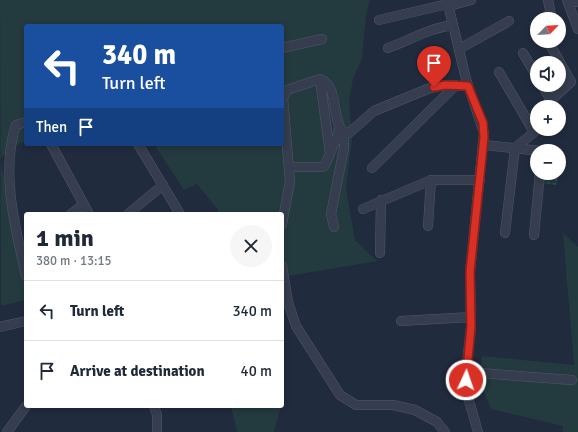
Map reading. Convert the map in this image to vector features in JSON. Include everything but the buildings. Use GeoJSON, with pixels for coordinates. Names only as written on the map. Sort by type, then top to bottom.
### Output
{"type":"FeatureCollection","features":[{"type":"Feature","properties":{"kind":"street"},"geometry":{"type":"LineString","coordinates":[[379,20],[471,0]]}},
{"type":"Feature","properties":{"kind":"street"},"geometry":{"type":"LineString","coordinates":[[548,0],[550,12]]}},
{"type":"Feature","properties":{"kind":"street"},"geometry":{"type":"LineString","coordinates":[[568,0],[578,2]]}},
{"type":"Feature","properties":{"kind":"street"},"geometry":{"type":"LineString","coordinates":[[568,0],[578,29]]}},
{"type":"Feature","properties":{"kind":"street"},"geometry":{"type":"LineString","coordinates":[[448,4],[468,86],[483,123],[484,145],[470,272],[471,317],[466,372],[468,398],[478,432]]}},
{"type":"Feature","properties":{"kind":"street"},"geometry":{"type":"LineString","coordinates":[[459,49],[509,21]]}},
{"type":"Feature","properties":{"kind":"street"},"geometry":{"type":"LineString","coordinates":[[388,48],[420,36],[432,29],[453,25]]}},
{"type":"Feature","properties":{"kind":"street"},"geometry":{"type":"LineString","coordinates":[[284,48],[322,39]]}},
{"type":"Feature","properties":{"kind":"street"},"geometry":{"type":"LineString","coordinates":[[552,48],[570,83],[556,100]]}},
{"type":"Feature","properties":{"kind":"street"},"geometry":{"type":"LineString","coordinates":[[523,53],[530,65]]}},
{"type":"Feature","properties":{"kind":"street"},"geometry":{"type":"LineString","coordinates":[[499,72],[530,128]]}},
{"type":"Feature","properties":{"kind":"street"},"geometry":{"type":"LineString","coordinates":[[320,79],[330,154]]}},
{"type":"Feature","properties":{"kind":"street"},"geometry":{"type":"LineString","coordinates":[[284,90],[320,79],[328,84],[330,88],[342,130],[344,148],[331,214],[334,227]]}},
{"type":"Feature","properties":{"kind":"street"},"geometry":{"type":"LineString","coordinates":[[342,130],[351,133],[360,123],[380,108],[434,87],[456,85],[468,86]]}},
{"type":"Feature","properties":{"kind":"street"},"geometry":{"type":"LineString","coordinates":[[372,168],[456,85]]}},
{"type":"Feature","properties":{"kind":"street"},"geometry":{"type":"LineString","coordinates":[[284,108],[290,167],[290,188],[284,215]]}},
{"type":"Feature","properties":{"kind":"street"},"geometry":{"type":"LineString","coordinates":[[23,248],[14,225],[9,168],[16,126],[24,123]]}},
{"type":"Feature","properties":{"kind":"street"},"geometry":{"type":"LineString","coordinates":[[290,167],[325,166],[342,130]]}},
{"type":"Feature","properties":{"kind":"street"},"geometry":{"type":"LineString","coordinates":[[505,233],[515,148],[530,136]]}},
{"type":"Feature","properties":{"kind":"street"},"geometry":{"type":"LineString","coordinates":[[484,145],[530,149]]}},
{"type":"Feature","properties":{"kind":"street"},"geometry":{"type":"LineString","coordinates":[[52,146],[88,212]]}},
{"type":"Feature","properties":{"kind":"street"},"geometry":{"type":"LineString","coordinates":[[139,146],[179,212]]}},
{"type":"Feature","properties":{"kind":"street"},"geometry":{"type":"LineString","coordinates":[[363,208],[431,180],[480,180]]}},
{"type":"Feature","properties":{"kind":"street"},"geometry":{"type":"LineString","coordinates":[[428,226],[431,180]]}},
{"type":"Feature","properties":{"kind":"street"},"geometry":{"type":"LineString","coordinates":[[534,235],[539,180]]}},
{"type":"Feature","properties":{"kind":"street"},"geometry":{"type":"LineString","coordinates":[[130,212],[163,185]]}},
{"type":"Feature","properties":{"kind":"street"},"geometry":{"type":"LineString","coordinates":[[380,253],[381,200]]}},
{"type":"Feature","properties":{"kind":"street"},"geometry":{"type":"LineString","coordinates":[[74,212],[83,205]]}},
{"type":"Feature","properties":{"kind":"street"},"geometry":{"type":"LineString","coordinates":[[284,278],[288,302],[296,326],[340,395],[356,405],[387,404],[407,408],[437,422],[445,432]]}},
{"type":"Feature","properties":{"kind":"street"},"geometry":{"type":"LineString","coordinates":[[401,321],[471,317]]}},
{"type":"Feature","properties":{"kind":"street"},"geometry":{"type":"LineString","coordinates":[[0,327],[24,321]]}},
{"type":"Feature","properties":{"kind":"street"},"geometry":{"type":"LineString","coordinates":[[466,372],[572,380]]}},
{"type":"Feature","properties":{"kind":"street"},"geometry":{"type":"LineString","coordinates":[[7,432],[25,408]]}},
{"type":"Feature","properties":{"kind":"street"},"geometry":{"type":"LineString","coordinates":[[155,408],[157,416],[157,432]]}},
{"type":"Feature","properties":{"kind":"path"},"geometry":{"type":"LineString","coordinates":[[543,183],[556,184],[556,180]]}},
{"type":"Feature","properties":{"kind":"green space"},"geometry":{"type":"Polygon","coordinates":[[[0,0],[370,0],[366,15],[362,58],[353,79],[349,101],[352,139],[346,188],[355,240],[377,261],[284,277],[284,212],[218,212],[218,210],[197,184],[184,190],[155,146],[284,146],[284,24],[24,24],[24,141],[11,149],[1,159],[0,0]]]}},
{"type":"Feature","properties":{"kind":"green space"},"geometry":{"type":"Polygon","coordinates":[[[1,161],[24,270],[24,300],[1,306],[1,161]]]}},
{"type":"Feature","properties":{"kind":"green space"},"geometry":{"type":"Polygon","coordinates":[[[541,180],[557,180],[557,185],[541,184],[541,180]]]}},
{"type":"Feature","properties":{"kind":"green space"},"geometry":{"type":"Polygon","coordinates":[[[563,233],[578,247],[578,432],[563,432],[563,426],[491,409],[479,380],[482,356],[574,365],[563,233]]]}},
{"type":"Feature","properties":{"kind":"green space"},"geometry":{"type":"Polygon","coordinates":[[[231,408],[280,408],[274,432],[237,432],[231,408]]]}},
{"type":"Feature","properties":{"kind":"route"},"geometry":{"type":"LineString","coordinates":[[434,87],[441,85],[468,86],[484,128],[484,145],[469,282],[471,327],[466,380]]}}]}
